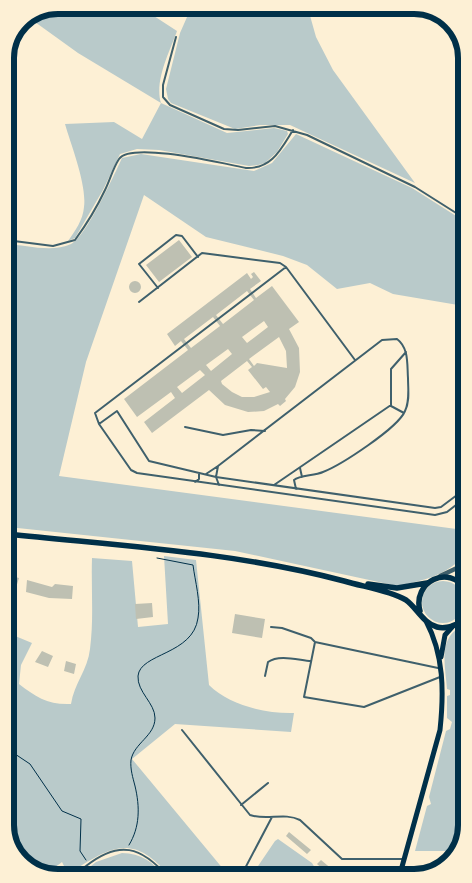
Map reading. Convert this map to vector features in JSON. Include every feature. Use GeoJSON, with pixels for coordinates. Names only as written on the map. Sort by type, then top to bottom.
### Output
{"type":"FeatureCollection","features":[{"type":"Feature","properties":{"kind":"main road"},"geometry":{"type":"LineString","coordinates":[[14,535],[209,556],[264,564],[340,580],[395,595],[407,601],[422,616],[439,627],[456,624]]}},
{"type":"Feature","properties":{"kind":"main road"},"geometry":{"type":"LineString","coordinates":[[340,580],[396,588],[427,583],[438,577],[458,582]]}},
{"type":"Feature","properties":{"kind":"main road"},"geometry":{"type":"LineString","coordinates":[[427,583],[419,596],[422,616],[434,636],[441,667]]}},
{"type":"Feature","properties":{"kind":"main road"},"geometry":{"type":"LineString","coordinates":[[401,869],[440,730],[443,699],[441,667],[445,635],[456,624]]}},
{"type":"Feature","properties":{"kind":"street"},"geometry":{"type":"LineString","coordinates":[[438,577],[458,567]]}},
{"type":"Feature","properties":{"kind":"lane"},"geometry":{"type":"LineString","coordinates":[[176,38],[163,85],[163,97],[170,105],[224,130],[275,126],[293,130],[415,187],[458,214]]}},
{"type":"Feature","properties":{"kind":"lane"},"geometry":{"type":"LineString","coordinates":[[14,241],[53,246],[75,240],[124,155],[136,152],[160,153],[246,168],[260,167],[274,158],[293,130]]}},
{"type":"Feature","properties":{"kind":"lane"},"geometry":{"type":"LineString","coordinates":[[158,288],[139,264],[176,235],[182,236],[198,257]]}},
{"type":"Feature","properties":{"kind":"lane"},"geometry":{"type":"LineString","coordinates":[[139,302],[202,253],[280,263],[286,267],[355,360]]}},
{"type":"Feature","properties":{"kind":"lane"},"geometry":{"type":"LineString","coordinates":[[286,267],[95,413],[99,424],[131,470],[137,473],[220,486],[435,515],[447,512],[458,503]]}},
{"type":"Feature","properties":{"kind":"lane"},"geometry":{"type":"LineString","coordinates":[[206,474],[265,432],[382,340],[397,339],[402,343],[406,352],[408,398],[404,413],[396,425],[331,468],[312,477],[302,477],[294,480],[296,489]]}},
{"type":"Feature","properties":{"kind":"lane"},"geometry":{"type":"LineString","coordinates":[[391,405],[391,369],[406,352]]}},
{"type":"Feature","properties":{"kind":"lane"},"geometry":{"type":"LineString","coordinates":[[391,405],[404,413]]}},
{"type":"Feature","properties":{"kind":"lane"},"geometry":{"type":"LineString","coordinates":[[273,486],[391,405]]}},
{"type":"Feature","properties":{"kind":"lane"},"geometry":{"type":"LineString","coordinates":[[99,424],[117,411],[149,460],[216,477],[435,508],[441,507],[458,494]]}},
{"type":"Feature","properties":{"kind":"lane"},"geometry":{"type":"LineString","coordinates":[[185,427],[223,435],[251,430],[265,432]]}},
{"type":"Feature","properties":{"kind":"lane"},"geometry":{"type":"LineString","coordinates":[[218,466],[216,477],[220,486]]}},
{"type":"Feature","properties":{"kind":"lane"},"geometry":{"type":"LineString","coordinates":[[300,468],[302,477]]}},
{"type":"Feature","properties":{"kind":"lane"},"geometry":{"type":"LineString","coordinates":[[196,482],[199,477],[198,473]]}},
{"type":"Feature","properties":{"kind":"lane"},"geometry":{"type":"LineString","coordinates":[[271,626],[304,635],[315,642],[441,667]]}},
{"type":"Feature","properties":{"kind":"lane"},"geometry":{"type":"LineString","coordinates":[[315,642],[304,697],[364,707],[441,677]]}},
{"type":"Feature","properties":{"kind":"lane"},"geometry":{"type":"LineString","coordinates":[[265,676],[268,662],[271,659],[279,658],[311,662]]}},
{"type":"Feature","properties":{"kind":"lane"},"geometry":{"type":"LineString","coordinates":[[182,730],[250,815],[258,818],[292,816],[300,820],[342,860],[404,859]]}},
{"type":"Feature","properties":{"kind":"lane"},"geometry":{"type":"LineString","coordinates":[[242,805],[268,783]]}},
{"type":"Feature","properties":{"kind":"lane"},"geometry":{"type":"LineString","coordinates":[[245,869],[272,817]]}},
{"type":"Feature","properties":{"kind":"lane"},"geometry":{"type":"LineString","coordinates":[[82,869],[103,854],[127,848],[141,853],[159,869]]}},
{"type":"Feature","properties":{"kind":"path"},"geometry":{"type":"LineString","coordinates":[[127,848],[134,838],[138,813],[138,799],[131,760],[153,730],[155,716],[140,689],[138,676],[142,666],[184,644],[194,630],[198,617],[193,565],[157,558]]}},
{"type":"Feature","properties":{"kind":"path"},"geometry":{"type":"LineString","coordinates":[[14,753],[30,764],[62,811],[81,819],[80,851],[90,863]]}},
{"type":"Feature","properties":{"kind":"shaded area"},"geometry":{"type":"Polygon","coordinates":[[[58,14],[151,14],[177,31],[161,76],[159,94],[161,103],[78,53],[34,21],[41,17],[58,14]]]}},
{"type":"Feature","properties":{"kind":"shaded area"},"geometry":{"type":"Polygon","coordinates":[[[188,14],[310,14],[316,37],[333,70],[415,183],[290,125],[260,125],[235,129],[171,103],[166,89],[180,33],[188,14]]]}},
{"type":"Feature","properties":{"kind":"shaded area"},"geometry":{"type":"Polygon","coordinates":[[[161,103],[227,133],[274,128],[287,131],[288,134],[277,152],[265,163],[258,165],[249,166],[159,150],[137,149],[120,154],[103,190],[75,238],[68,241],[82,216],[84,198],[81,177],[65,124],[114,122],[142,139],[161,103]]]}},
{"type":"Feature","properties":{"kind":"shaded area"},"geometry":{"type":"Polygon","coordinates":[[[296,134],[412,188],[458,217],[458,305],[393,294],[370,283],[337,289],[307,265],[283,256],[206,237],[144,195],[86,362],[59,476],[458,529],[458,562],[434,576],[397,586],[235,551],[14,528],[14,245],[56,248],[71,244],[77,239],[92,218],[122,158],[141,154],[254,171],[272,163],[296,134]]]}},
{"type":"Feature","properties":{"kind":"shaded area"},"geometry":{"type":"Polygon","coordinates":[[[164,556],[196,560],[209,685],[227,698],[248,707],[272,712],[294,713],[291,732],[175,724],[132,759],[223,869],[163,869],[144,853],[133,849],[121,848],[96,857],[76,869],[66,869],[62,862],[52,868],[39,865],[21,849],[17,842],[14,825],[14,636],[32,643],[21,665],[19,684],[31,693],[49,702],[71,704],[89,656],[92,615],[92,558],[132,561],[138,627],[168,624],[164,556]]]}},
{"type":"Feature","properties":{"kind":"shaded area"},"geometry":{"type":"Polygon","coordinates":[[[439,581],[455,584],[458,587],[458,617],[447,623],[431,620],[425,614],[422,606],[425,590],[431,584],[439,581]]]}},
{"type":"Feature","properties":{"kind":"shaded area"},"geometry":{"type":"Polygon","coordinates":[[[457,629],[458,831],[455,842],[449,851],[415,851],[427,806],[431,804],[429,797],[446,731],[450,729],[452,722],[447,718],[447,696],[450,695],[450,690],[447,689],[444,660],[447,643],[457,629]]]}},
{"type":"Feature","properties":{"kind":"shaded area"},"geometry":{"type":"Polygon","coordinates":[[[278,839],[312,863],[315,869],[256,869],[278,839]]]}},
{"type":"Feature","properties":{"kind":"shaded area"},"geometry":{"type":"Polygon","coordinates":[[[122,853],[129,853],[146,859],[158,869],[87,869],[96,862],[122,853]]]}},
{"type":"Feature","properties":{"kind":"building"},"geometry":{"type":"Polygon","coordinates":[[[179,240],[192,257],[159,282],[146,265],[179,240]]]}},
{"type":"Feature","properties":{"kind":"building"},"geometry":{"type":"Polygon","coordinates":[[[254,272],[261,281],[250,289],[256,298],[272,286],[299,322],[289,329],[299,348],[300,372],[295,387],[285,399],[286,401],[280,406],[278,404],[264,411],[248,412],[225,405],[209,390],[152,433],[144,422],[175,398],[171,392],[137,417],[124,399],[188,350],[181,341],[175,346],[167,334],[247,273],[251,279],[253,277],[251,274],[254,272]],[[247,291],[216,315],[223,324],[254,300],[247,291]],[[213,317],[184,339],[191,348],[220,326],[213,317]],[[264,321],[242,337],[247,343],[268,327],[264,321]],[[279,337],[249,359],[254,366],[257,363],[287,368],[286,351],[279,337]],[[228,349],[206,365],[211,371],[232,354],[228,349]],[[247,361],[221,381],[222,384],[242,397],[254,397],[270,392],[266,387],[263,389],[248,370],[252,367],[247,361]],[[200,370],[177,387],[182,393],[205,375],[200,370]]]}},
{"type":"Feature","properties":{"kind":"building"},"geometry":{"type":"Polygon","coordinates":[[[137,281],[140,282],[140,292],[133,293],[130,292],[129,285],[130,282],[137,281]]]}},
{"type":"Feature","properties":{"kind":"building"},"geometry":{"type":"Polygon","coordinates":[[[14,577],[19,578],[14,591],[14,577]]]}},
{"type":"Feature","properties":{"kind":"building"},"geometry":{"type":"Polygon","coordinates":[[[27,580],[52,587],[55,584],[73,586],[72,599],[49,598],[26,592],[27,580]]]}},
{"type":"Feature","properties":{"kind":"building"},"geometry":{"type":"Polygon","coordinates":[[[152,603],[153,617],[136,619],[135,604],[152,603]]]}},
{"type":"Feature","properties":{"kind":"building"},"geometry":{"type":"Polygon","coordinates":[[[235,614],[265,619],[262,638],[232,633],[235,614]]]}},
{"type":"Feature","properties":{"kind":"building"},"geometry":{"type":"Polygon","coordinates":[[[42,651],[53,656],[48,667],[35,662],[42,651]]]}},
{"type":"Feature","properties":{"kind":"building"},"geometry":{"type":"Polygon","coordinates":[[[66,661],[76,664],[74,674],[64,671],[66,661]]]}},
{"type":"Feature","properties":{"kind":"building"},"geometry":{"type":"Polygon","coordinates":[[[289,832],[311,850],[307,854],[286,836],[289,832]]]}},
{"type":"Feature","properties":{"kind":"building"},"geometry":{"type":"Polygon","coordinates":[[[321,860],[332,869],[322,869],[317,864],[321,860]]]}}]}
